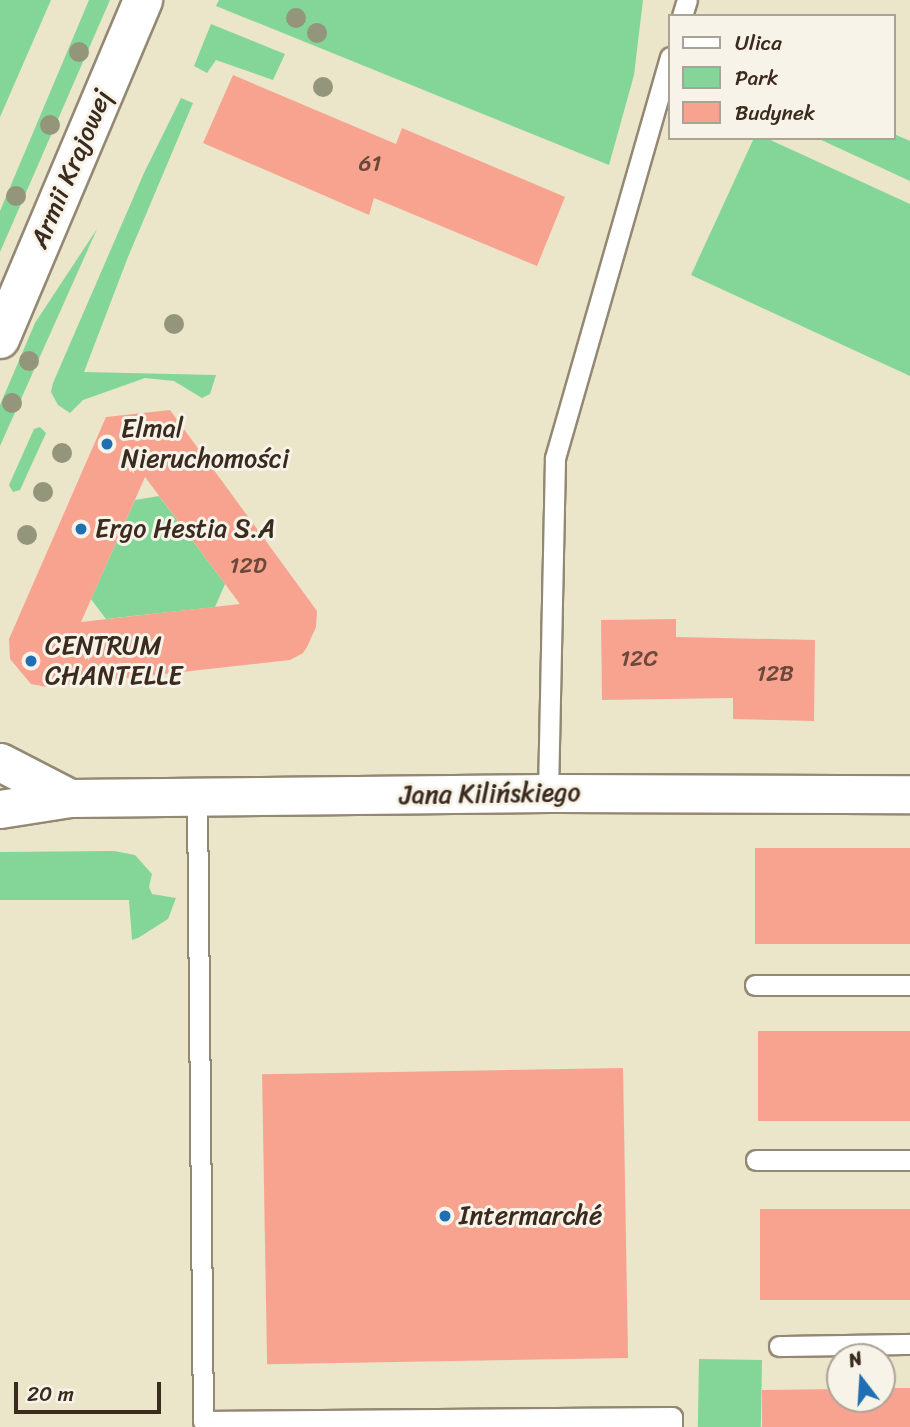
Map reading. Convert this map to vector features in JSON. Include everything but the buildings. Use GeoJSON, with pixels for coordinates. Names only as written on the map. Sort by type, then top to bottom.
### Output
{"type":"FeatureCollection","features":[{"type":"Feature","properties":{"kind":"street","name":"Armii Krajowej"},"geometry":{"type":"LineString","coordinates":[[0,339],[143,0]]}},
{"type":"Feature","properties":{"kind":"street","name":"Jana Kilińskiego"},"geometry":{"type":"LineString","coordinates":[[0,762],[70,797]]}},
{"type":"Feature","properties":{"kind":"street","name":"Jana Kilińskiego"},"geometry":{"type":"LineString","coordinates":[[0,809],[70,797],[197,799],[548,793],[910,794]]}},
{"type":"Feature","properties":{"kind":"lane"},"geometry":{"type":"LineString","coordinates":[[548,793],[555,458],[668,64]]}},
{"type":"Feature","properties":{"kind":"lane"},"geometry":{"type":"LineString","coordinates":[[197,799],[203,1422],[672,1417],[672,1427]]}},
{"type":"Feature","properties":{"kind":"lane"},"geometry":{"type":"LineString","coordinates":[[755,985],[910,985]]}},
{"type":"Feature","properties":{"kind":"lane"},"geometry":{"type":"LineString","coordinates":[[756,1160],[910,1160]]}},
{"type":"Feature","properties":{"kind":"lane"},"geometry":{"type":"LineString","coordinates":[[779,1346],[910,1344]]}},
{"type":"Feature","properties":{"kind":"green space"},"geometry":{"type":"Polygon","coordinates":[[[0,0],[51,0],[0,117],[0,0]]]}},
{"type":"Feature","properties":{"kind":"green space"},"geometry":{"type":"Polygon","coordinates":[[[89,0],[110,0],[0,252],[0,211],[89,0]]]}},
{"type":"Feature","properties":{"kind":"green space"},"geometry":{"type":"Polygon","coordinates":[[[219,0],[643,0],[634,75],[609,165],[216,6],[219,0]]]}},
{"type":"Feature","properties":{"kind":"green space"},"geometry":{"type":"Polygon","coordinates":[[[211,24],[285,54],[273,80],[216,60],[207,73],[194,66],[211,24]]]}},
{"type":"Feature","properties":{"kind":"green space"},"geometry":{"type":"Polygon","coordinates":[[[181,98],[193,103],[128,257],[84,372],[216,375],[210,394],[202,398],[174,381],[145,378],[83,400],[70,413],[58,405],[51,392],[53,383],[144,173],[181,98]]]}},
{"type":"Feature","properties":{"kind":"green space"},"geometry":{"type":"Polygon","coordinates":[[[896,135],[910,141],[910,181],[821,140],[896,140],[896,135]]]}},
{"type":"Feature","properties":{"kind":"green space"},"geometry":{"type":"Polygon","coordinates":[[[753,140],[770,140],[910,204],[910,376],[691,275],[753,140]]]}},
{"type":"Feature","properties":{"kind":"green space"},"geometry":{"type":"Polygon","coordinates":[[[97,229],[0,446],[0,405],[35,323],[97,229]]]}},
{"type":"Feature","properties":{"kind":"green space"},"geometry":{"type":"Polygon","coordinates":[[[40,427],[46,433],[20,490],[13,492],[9,485],[34,429],[40,427]]]}},
{"type":"Feature","properties":{"kind":"green space"},"geometry":{"type":"Polygon","coordinates":[[[159,496],[225,584],[215,607],[106,619],[91,599],[135,500],[159,496]]]}},
{"type":"Feature","properties":{"kind":"green space"},"geometry":{"type":"Polygon","coordinates":[[[114,851],[135,855],[152,874],[149,887],[152,894],[176,898],[168,919],[138,938],[132,940],[129,900],[0,900],[0,852],[114,851]]]}},
{"type":"Feature","properties":{"kind":"green space"},"geometry":{"type":"Polygon","coordinates":[[[699,1359],[762,1360],[761,1427],[698,1427],[699,1359]]]}},
{"type":"Feature","properties":{"kind":"place","name":"Elmal Nieruchomości"},"geometry":{"type":"Point","coordinates":[107,444]}},
{"type":"Feature","properties":{"kind":"place","name":"Ergo Hestia S.A"},"geometry":{"type":"Point","coordinates":[81,529]}},
{"type":"Feature","properties":{"kind":"place","name":"CENTRUM CHANTELLE"},"geometry":{"type":"Point","coordinates":[31,661]}},
{"type":"Feature","properties":{"kind":"place","name":"Intermarché"},"geometry":{"type":"Point","coordinates":[445,1216]}}]}
